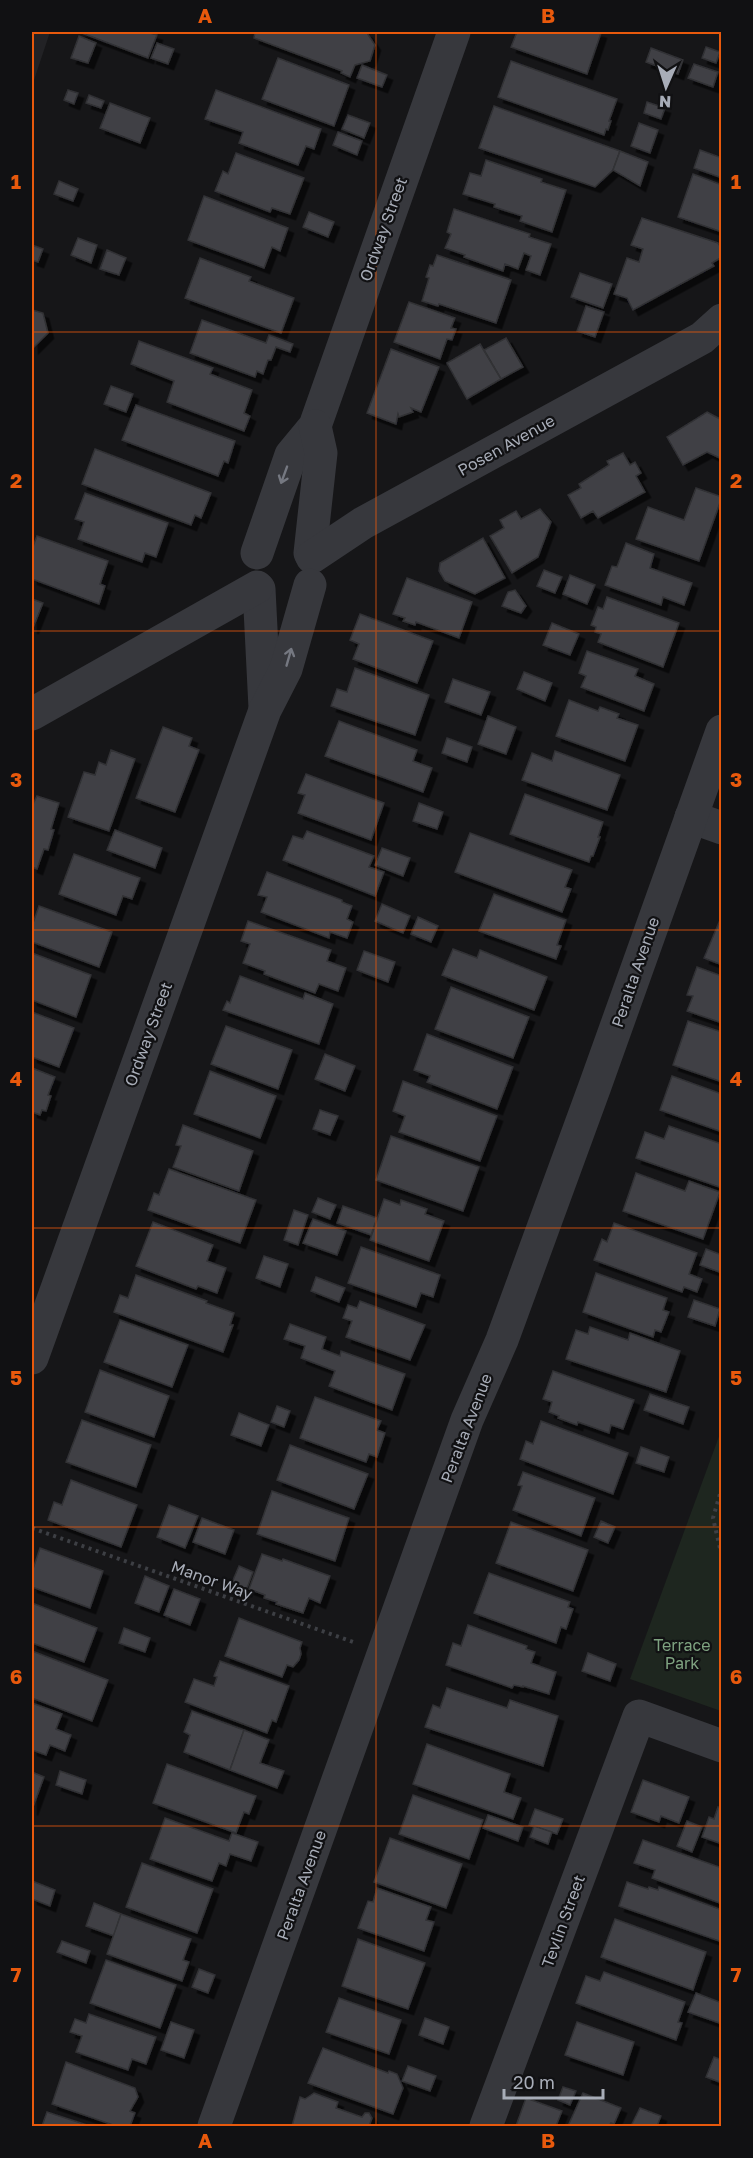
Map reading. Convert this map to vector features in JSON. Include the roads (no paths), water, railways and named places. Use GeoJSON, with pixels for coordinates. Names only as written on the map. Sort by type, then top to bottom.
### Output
{"type":"FeatureCollection","features":[{"type":"Feature","properties":{"kind":"street","name":"Ordway Street"},"geometry":{"type":"LineString","coordinates":[[257,553],[291,455],[315,426],[454,32]]}},
{"type":"Feature","properties":{"kind":"street","name":"Posen Avenue"},"geometry":{"type":"LineString","coordinates":[[311,565],[363,523],[715,332]]}},
{"type":"Feature","properties":{"kind":"street","name":"Ordway Street"},"geometry":{"type":"LineString","coordinates":[[32,1358],[265,710],[286,669],[311,565],[321,453],[315,426]]}},
{"type":"Feature","properties":{"kind":"street"},"geometry":{"type":"LineString","coordinates":[[285,538],[299,543],[311,565],[304,593],[292,599],[283,600],[265,595],[258,588],[252,569],[257,553],[268,542],[285,538]]}},
{"type":"Feature","properties":{"kind":"street","name":"Ordway Street"},"geometry":{"type":"LineString","coordinates":[[258,588],[265,710]]}},
{"type":"Feature","properties":{"kind":"street"},"geometry":{"type":"LineString","coordinates":[[32,714],[258,588]]}},
{"type":"Feature","properties":{"kind":"street","name":"Peralta Avenue"},"geometry":{"type":"LineString","coordinates":[[214,2127],[467,1420],[502,1340],[722,730]]}},
{"type":"Feature","properties":{"kind":"street"},"geometry":{"type":"LineString","coordinates":[[691,817],[722,828]]}},
{"type":"Feature","properties":{"kind":"street","name":"Tevlin Street"},"geometry":{"type":"LineString","coordinates":[[486,2127],[639,1716],[722,1746]]}},
{"type":"Feature","properties":{"kind":"park label","name":"Terrace Park"},"geometry":{"type":"Point","coordinates":[682,1654]}}]}
